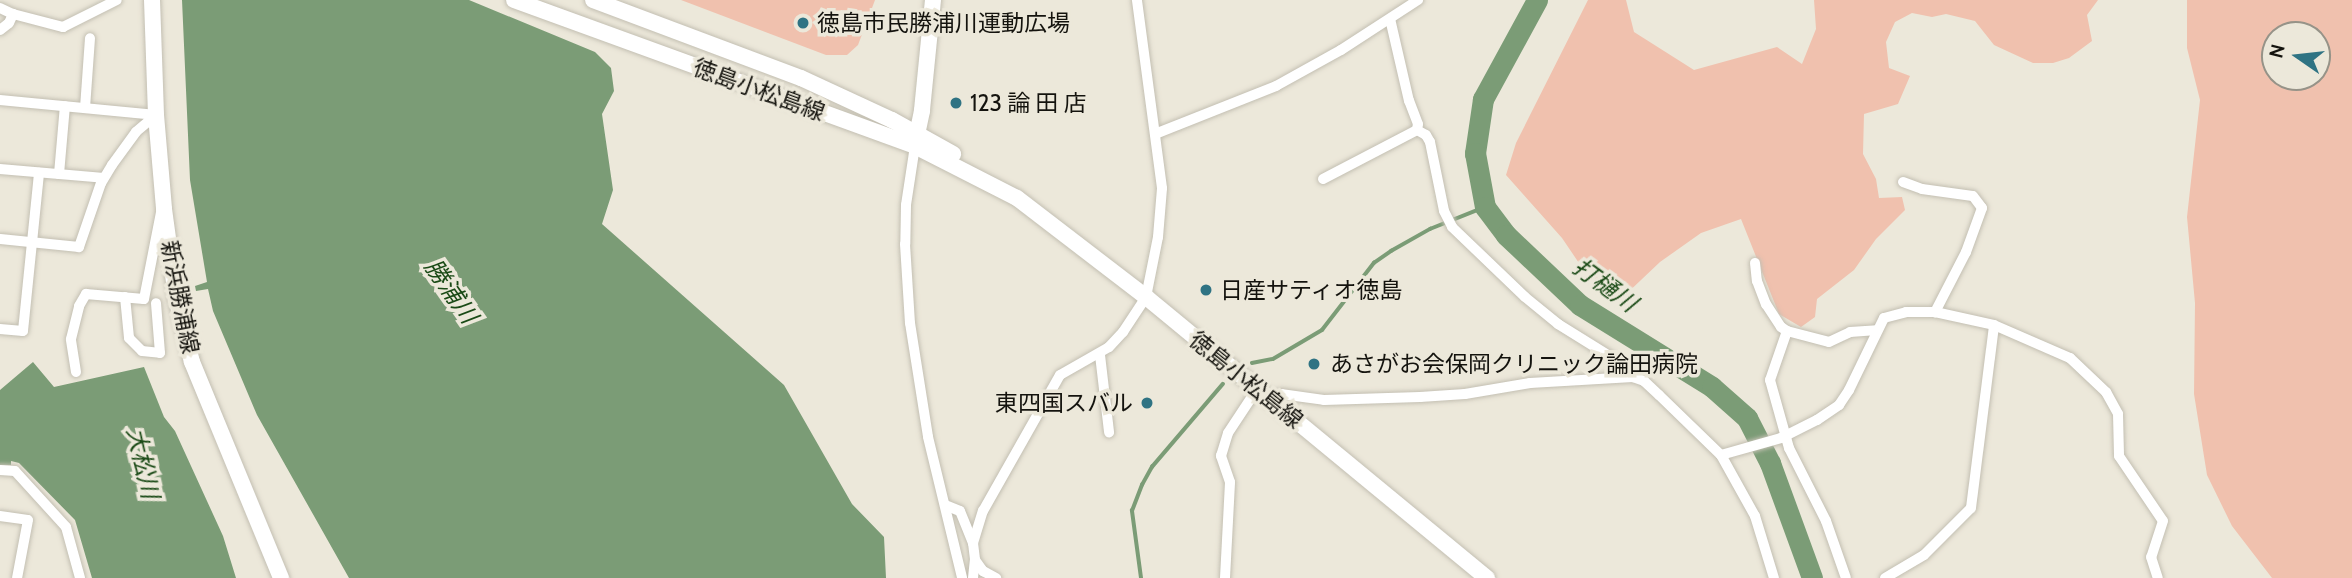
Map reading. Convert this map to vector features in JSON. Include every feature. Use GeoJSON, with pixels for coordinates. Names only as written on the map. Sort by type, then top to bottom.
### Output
{"type":"FeatureCollection","features":[{"type":"Feature","properties":{"kind":"main road","name":"新浜勝浦線"},"geometry":{"type":"LineString","coordinates":[[152,0],[156,115],[163,202],[176,296],[192,362],[281,578]]}},
{"type":"Feature","properties":{"kind":"main road","name":"徳島小松島線"},"geometry":{"type":"LineString","coordinates":[[514,0],[884,136],[916,140]]}},
{"type":"Feature","properties":{"kind":"main road","name":"徳島小松島線"},"geometry":{"type":"LineString","coordinates":[[593,0],[801,78],[892,120],[916,140],[1000,188],[1037,212],[1146,297],[1487,578]]}},
{"type":"Feature","properties":{"kind":"main road"},"geometry":{"type":"LineString","coordinates":[[916,140],[922,110],[933,0]]}},
{"type":"Feature","properties":{"kind":"street"},"geometry":{"type":"LineString","coordinates":[[0,8],[63,27],[117,0]]}},
{"type":"Feature","properties":{"kind":"street"},"geometry":{"type":"LineString","coordinates":[[973,543],[983,511],[1026,439],[1046,395],[1068,369],[1100,355],[1123,332],[1146,297],[1152,276],[1161,203],[1155,134],[1137,0]]}},
{"type":"Feature","properties":{"kind":"street"},"geometry":{"type":"LineString","coordinates":[[1155,134],[1276,86],[1418,0]]}},
{"type":"Feature","properties":{"kind":"street"},"geometry":{"type":"LineString","coordinates":[[0,30],[9,23],[13,14]]}},
{"type":"Feature","properties":{"kind":"street"},"geometry":{"type":"LineString","coordinates":[[1390,19],[1409,101],[1418,124],[1417,130]]}},
{"type":"Feature","properties":{"kind":"street"},"geometry":{"type":"LineString","coordinates":[[85,108],[90,38]]}},
{"type":"Feature","properties":{"kind":"street"},"geometry":{"type":"LineString","coordinates":[[0,100],[156,115]]}},
{"type":"Feature","properties":{"kind":"street"},"geometry":{"type":"LineString","coordinates":[[59,174],[65,106]]}},
{"type":"Feature","properties":{"kind":"street"},"geometry":{"type":"LineString","coordinates":[[0,239],[79,247],[104,178],[136,132],[156,115]]}},
{"type":"Feature","properties":{"kind":"street"},"geometry":{"type":"LineString","coordinates":[[1323,179],[1417,130]]}},
{"type":"Feature","properties":{"kind":"street"},"geometry":{"type":"LineString","coordinates":[[1417,130],[1426,135],[1430,142],[1444,211],[1452,227],[1525,298],[1558,324],[1619,362],[1724,455],[1755,516],[1774,578]]}},
{"type":"Feature","properties":{"kind":"street"},"geometry":{"type":"LineString","coordinates":[[916,140],[905,231],[910,323],[928,437],[962,578]]}},
{"type":"Feature","properties":{"kind":"street"},"geometry":{"type":"LineString","coordinates":[[0,169],[104,178]]}},
{"type":"Feature","properties":{"kind":"street"},"geometry":{"type":"LineString","coordinates":[[0,330],[23,331],[39,173]]}},
{"type":"Feature","properties":{"kind":"street"},"geometry":{"type":"LineString","coordinates":[[1903,182],[1922,189],[1973,196],[1982,208],[1966,252],[1935,312]]}},
{"type":"Feature","properties":{"kind":"street"},"geometry":{"type":"LineString","coordinates":[[144,299],[163,202]]}},
{"type":"Feature","properties":{"kind":"street"},"geometry":{"type":"LineString","coordinates":[[1755,263],[1756,281],[1766,304],[1780,327],[1787,331],[1829,342],[1850,332],[1877,330]]}},
{"type":"Feature","properties":{"kind":"street"},"geometry":{"type":"LineString","coordinates":[[76,372],[71,339],[75,317],[86,294],[144,299],[156,303],[176,296]]}},
{"type":"Feature","properties":{"kind":"street"},"geometry":{"type":"LineString","coordinates":[[125,297],[129,338],[142,351],[160,354],[156,303]]}},
{"type":"Feature","properties":{"kind":"street"},"geometry":{"type":"LineString","coordinates":[[1724,455],[1783,437],[1839,405],[1849,390],[1877,330],[1891,315],[1935,312],[1994,325],[2070,358],[2113,402],[2118,414],[2119,456],[2163,521],[2151,557],[2158,578]]}},
{"type":"Feature","properties":{"kind":"street"},"geometry":{"type":"LineString","coordinates":[[1885,578],[1924,555],[1971,508],[1994,325]]}},
{"type":"Feature","properties":{"kind":"street"},"geometry":{"type":"LineString","coordinates":[[1787,331],[1770,380],[1783,437],[1826,521],[1846,578]]}},
{"type":"Feature","properties":{"kind":"street"},"geometry":{"type":"LineString","coordinates":[[1100,355],[1109,432]]}},
{"type":"Feature","properties":{"kind":"street"},"geometry":{"type":"LineString","coordinates":[[1225,578],[1230,482],[1221,456],[1228,433],[1262,394],[1324,400],[1420,397],[1465,394],[1530,383],[1633,377]]}},
{"type":"Feature","properties":{"kind":"street"},"geometry":{"type":"LineString","coordinates":[[0,470],[15,471],[66,527],[78,576]]}},
{"type":"Feature","properties":{"kind":"street"},"geometry":{"type":"LineString","coordinates":[[945,505],[960,511],[973,543],[973,578]]}},
{"type":"Feature","properties":{"kind":"street"},"geometry":{"type":"LineString","coordinates":[[0,516],[28,520],[17,578]]}},
{"type":"Feature","properties":{"kind":"street"},"geometry":{"type":"LineString","coordinates":[[975,561],[983,571],[996,578]]}},
{"type":"Feature","properties":{"kind":"shaded area","name":"徳島市民勝浦川運動広場"},"geometry":{"type":"Polygon","coordinates":[[[681,0],[875,0],[858,45],[847,55],[826,55],[681,0]]]}},
{"type":"Feature","properties":{"kind":"shaded area"},"geometry":{"type":"Polygon","coordinates":[[[1588,0],[1626,0],[1634,32],[1694,70],[1777,47],[1802,64],[1816,29],[1814,0],[2098,0],[2087,15],[2092,41],[2069,58],[2053,63],[2033,63],[1994,45],[1975,21],[1946,14],[1932,17],[1912,13],[1895,22],[1886,42],[1889,68],[1910,76],[1898,104],[1864,114],[1863,154],[1876,179],[1879,198],[1902,197],[1905,210],[1876,239],[1854,270],[1817,299],[1815,317],[1801,327],[1779,314],[1741,219],[1701,233],[1660,262],[1622,298],[1604,300],[1562,238],[1506,175],[1516,143],[1588,0]]]}},
{"type":"Feature","properties":{"kind":"shaded area"},"geometry":{"type":"Polygon","coordinates":[[[2187,0],[2352,0],[2352,578],[2272,578],[2232,526],[2207,475],[2194,394],[2195,303],[2187,217],[2200,100],[2187,48],[2187,0]]]}},
{"type":"Feature","properties":{"kind":"water","name":"勝浦川"},"geometry":{"type":"Polygon","coordinates":[[[182,0],[469,0],[595,52],[611,68],[614,91],[602,114],[613,190],[602,224],[784,385],[852,504],[884,537],[886,578],[349,578],[257,415],[213,311],[208,289],[196,291],[195,286],[207,282],[190,180],[182,0]]]}},
{"type":"Feature","properties":{"kind":"water","name":"大松川"},"geometry":{"type":"Polygon","coordinates":[[[33,362],[54,387],[144,367],[164,417],[175,431],[223,536],[236,578],[92,578],[75,520],[19,463],[11,461],[11,465],[0,465],[0,390],[33,362]]]}},
{"type":"Feature","properties":{"kind":"waterway","name":"打樋川"},"geometry":{"type":"LineString","coordinates":[[1537,0],[1483,99],[1475,153],[1485,207],[1506,235],[1580,305],[1712,387],[1747,418],[1770,463],[1812,578]]}},
{"type":"Feature","properties":{"kind":"waterway"},"geometry":{"type":"LineString","coordinates":[[1252,363],[1273,359],[1322,330],[1374,263],[1391,251],[1430,229],[1485,207]]}},
{"type":"Feature","properties":{"kind":"waterway"},"geometry":{"type":"LineString","coordinates":[[1141,578],[1132,511],[1142,485],[1152,467],[1223,384]]}},
{"type":"Feature","properties":{"kind":"place","name":"徳島市民勝浦川運動広場"},"geometry":{"type":"Point","coordinates":[803,23]}},
{"type":"Feature","properties":{"kind":"place","name":"123 論 田 店"},"geometry":{"type":"Point","coordinates":[956,103]}},
{"type":"Feature","properties":{"kind":"place","name":"日産サティオ徳島"},"geometry":{"type":"Point","coordinates":[1206,290]}},
{"type":"Feature","properties":{"kind":"place","name":"あさがお会保岡クリニック論田病院"},"geometry":{"type":"Point","coordinates":[1314,364]}},
{"type":"Feature","properties":{"kind":"place","name":"東四国スバル"},"geometry":{"type":"Point","coordinates":[1147,403]}}]}
